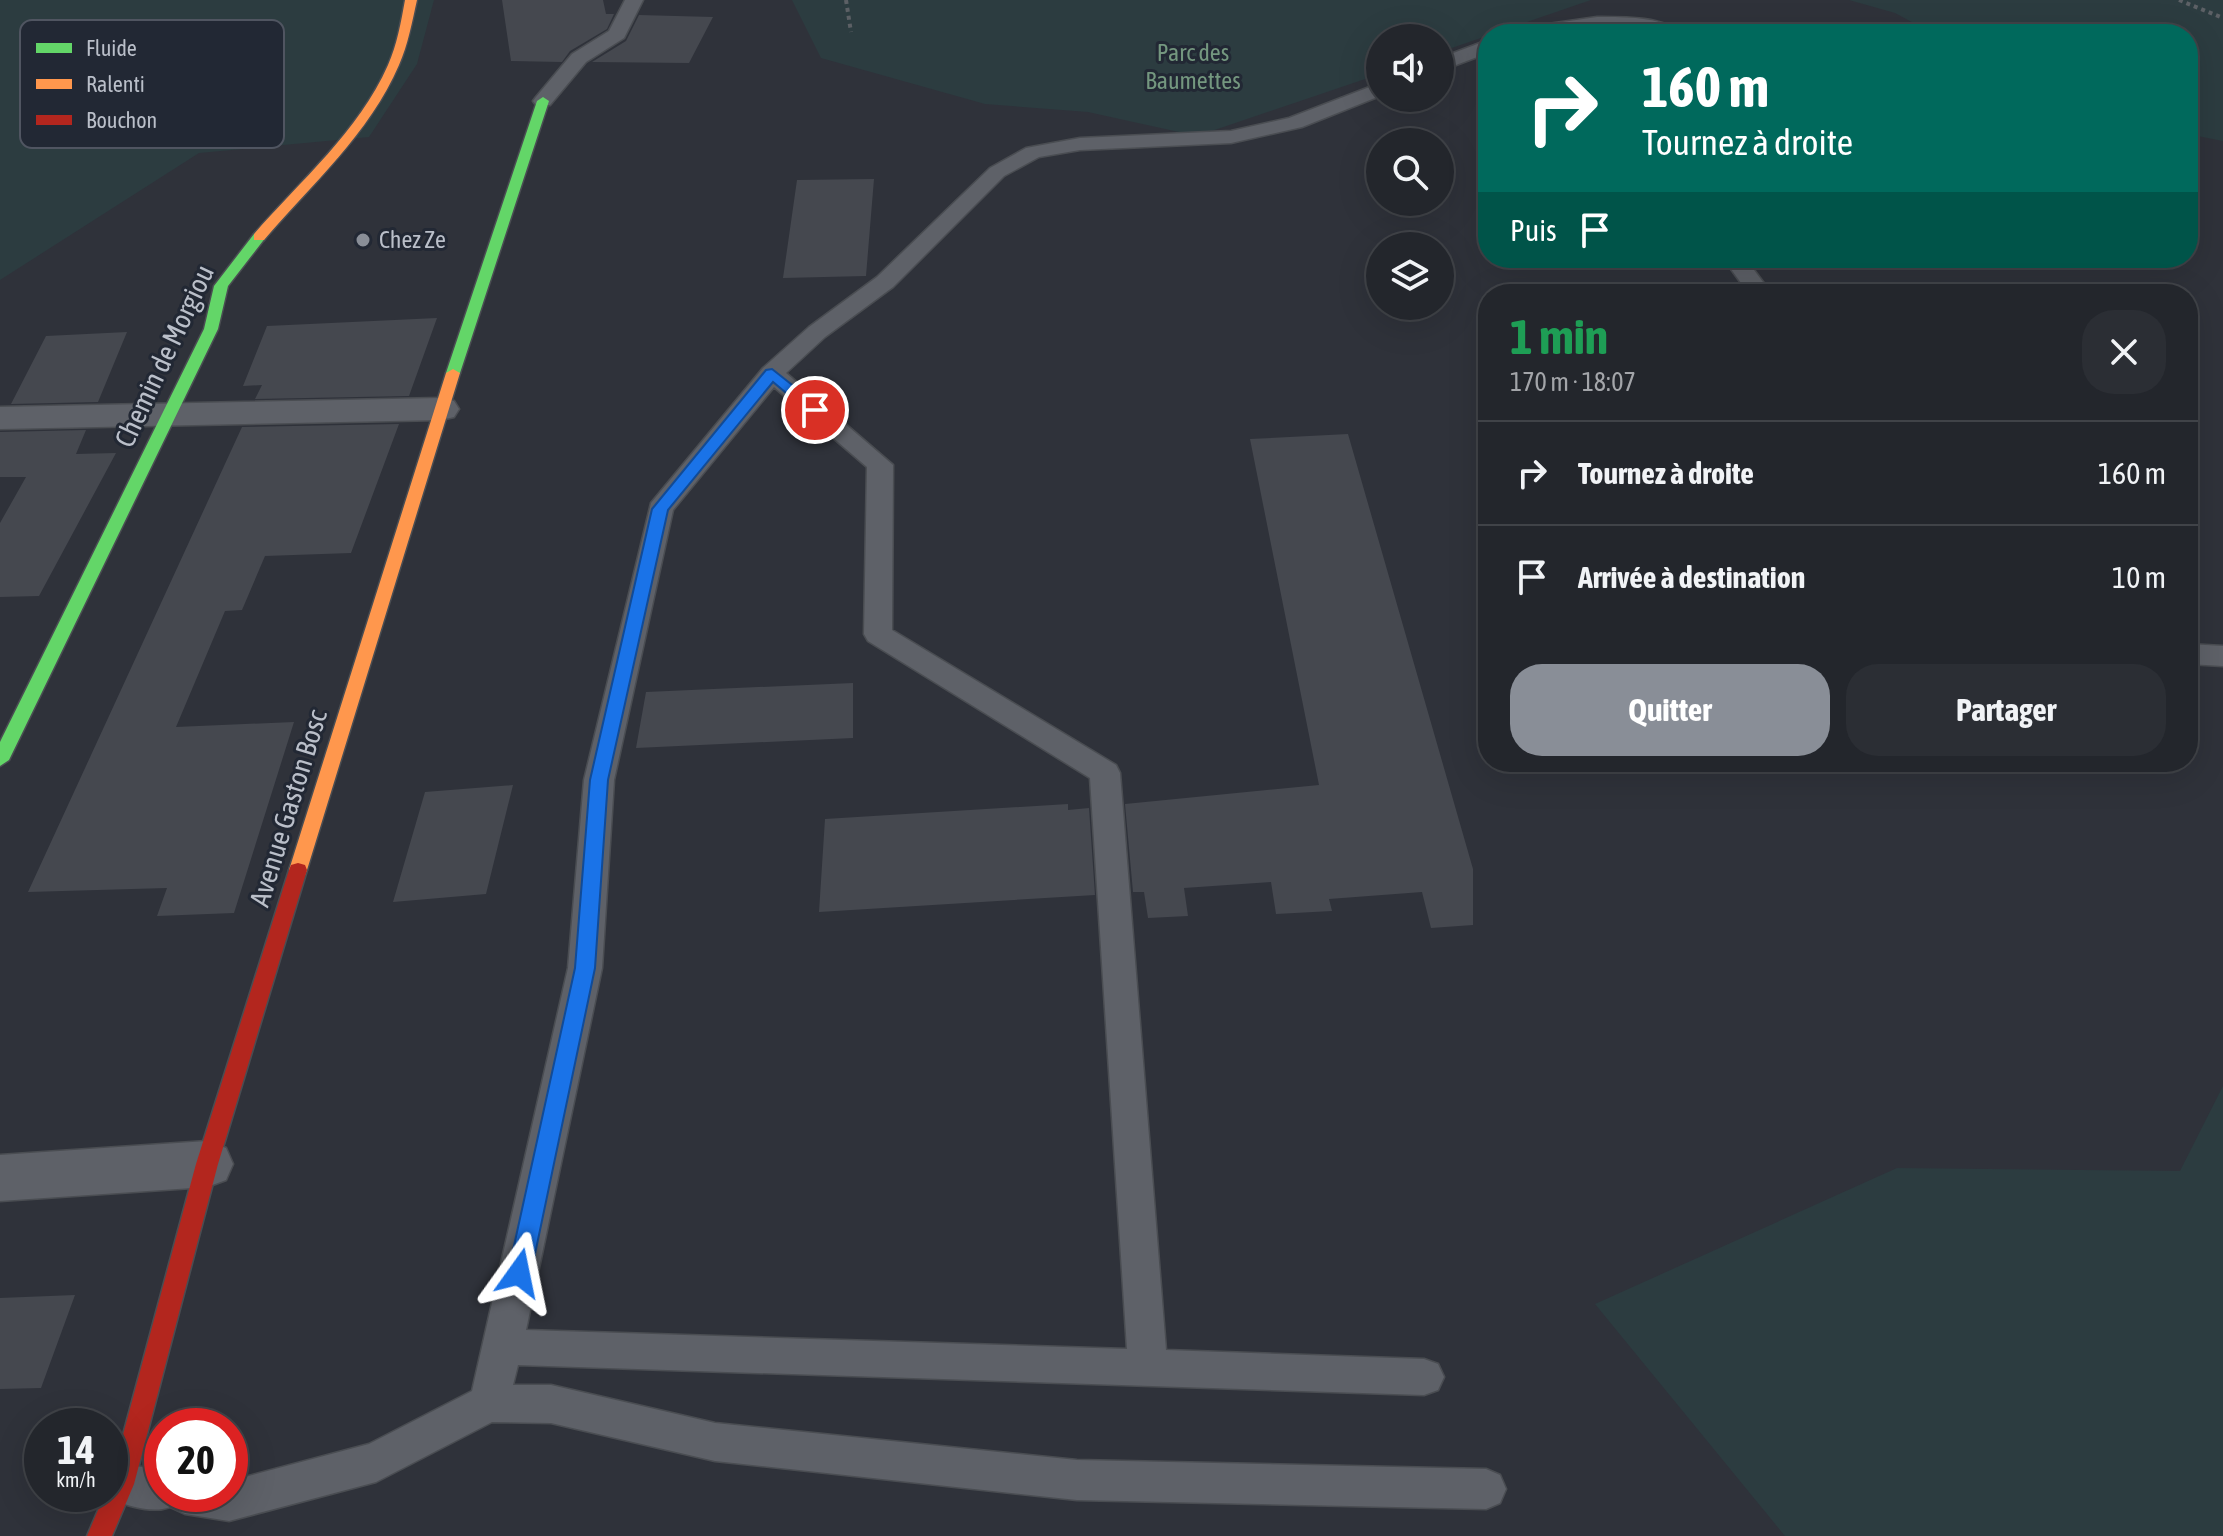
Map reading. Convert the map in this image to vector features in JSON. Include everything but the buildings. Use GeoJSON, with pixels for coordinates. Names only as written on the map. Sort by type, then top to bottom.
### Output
{"type":"FeatureCollection","features":[{"type":"Feature","properties":{"kind":"street","name":"Chemin de Morgiou"},"geometry":{"type":"LineString","coordinates":[[0,760],[211,329],[221,286],[248,249],[365,114],[389,76],[404,37],[411,0]]}},
{"type":"Feature","properties":{"kind":"street","name":"Avenue Gaston Bosc"},"geometry":{"type":"LineString","coordinates":[[128,1461],[207,1164],[441,409],[543,101]]}},
{"type":"Feature","properties":{"kind":"street"},"geometry":{"type":"LineString","coordinates":[[0,418],[441,409]]}},
{"type":"Feature","properties":{"kind":"street"},"geometry":{"type":"LineString","coordinates":[[0,1178],[207,1164]]}},
{"type":"Feature","properties":{"kind":"street","name":"Avenue Gaston Bosc"},"geometry":{"type":"LineString","coordinates":[[99,1536],[110,1512]]}},
{"type":"Feature","properties":{"kind":"lane"},"geometry":{"type":"LineString","coordinates":[[543,101],[579,58],[617,34],[634,0]]}},
{"type":"Feature","properties":{"kind":"lane"},"geometry":{"type":"LineString","coordinates":[[1580,24],[1648,24]]}},
{"type":"Feature","properties":{"kind":"lane"},"geometry":{"type":"LineString","coordinates":[[1454,59],[1478,50]]}},
{"type":"Feature","properties":{"kind":"lane"},"geometry":{"type":"LineString","coordinates":[[488,1403],[503,1347],[585,968],[599,780],[660,509],[772,373],[817,332],[885,282],[997,172],[1033,152],[1080,144],[1231,137],[1295,123],[1366,95]]}},
{"type":"Feature","properties":{"kind":"lane"},"geometry":{"type":"LineString","coordinates":[[772,373],[880,465],[878,634],[1105,773],[1148,1368]]}},
{"type":"Feature","properties":{"kind":"lane"},"geometry":{"type":"LineString","coordinates":[[2198,655],[2223,656]]}},
{"type":"Feature","properties":{"kind":"lane"},"geometry":{"type":"LineString","coordinates":[[503,1347],[1424,1377]]}},
{"type":"Feature","properties":{"kind":"lane"},"geometry":{"type":"LineString","coordinates":[[248,1496],[376,1462],[488,1403],[551,1404],[715,1442],[1077,1480],[1486,1489]]}},
{"type":"Feature","properties":{"kind":"path"},"geometry":{"type":"LineString","coordinates":[[846,0],[851,32]]}},
{"type":"Feature","properties":{"kind":"path"},"geometry":{"type":"LineString","coordinates":[[2179,0],[2223,18]]}},
{"type":"Feature","properties":{"kind":"green space"},"geometry":{"type":"Polygon","coordinates":[[[0,0],[434,0],[417,64],[369,137],[284,145],[284,20],[20,20],[20,148],[252,148],[199,153],[0,280],[0,0]]]}},
{"type":"Feature","properties":{"kind":"green space","name":"Parc des Baumettes"},"geometry":{"type":"Polygon","coordinates":[[[792,0],[1591,0],[1521,24],[1478,24],[1478,39],[1454,47],[1454,24],[1366,24],[1366,79],[1197,136],[1088,112],[985,104],[821,58],[792,0]]]}},
{"type":"Feature","properties":{"kind":"green space"},"geometry":{"type":"Polygon","coordinates":[[[1849,0],[2223,0],[2223,141],[2198,136],[2198,24],[1915,24],[1895,13],[1849,0]]]}},
{"type":"Feature","properties":{"kind":"green space"},"geometry":{"type":"Polygon","coordinates":[[[2223,1086],[2223,1536],[1785,1536],[1595,1304],[1897,1168],[2180,1171],[2223,1086]]]}},
{"type":"Feature","properties":{"kind":"traffic: fast"},"geometry":{"type":"LineString","coordinates":[[453,373],[543,101]]}},
{"type":"Feature","properties":{"kind":"traffic: fast"},"geometry":{"type":"LineString","coordinates":[[0,760],[211,329],[221,286],[259,237]]}},
{"type":"Feature","properties":{"kind":"traffic: slow"},"geometry":{"type":"LineString","coordinates":[[259,237],[344,141],[375,99],[396,58],[411,0]]}},
{"type":"Feature","properties":{"kind":"traffic: slow"},"geometry":{"type":"LineString","coordinates":[[298,870],[453,373]]}},
{"type":"Feature","properties":{"kind":"traffic: jam"},"geometry":{"type":"LineString","coordinates":[[99,1536],[122,1484],[207,1164],[298,870]]}},
{"type":"Feature","properties":{"kind":"place","name":"Chez Ze"},"geometry":{"type":"Point","coordinates":[363,240]}},
{"type":"Feature","properties":{"kind":"route"},"geometry":{"type":"LineString","coordinates":[[519,1273],[585,968],[599,780],[660,509],[772,373],[815,410]]}}]}
